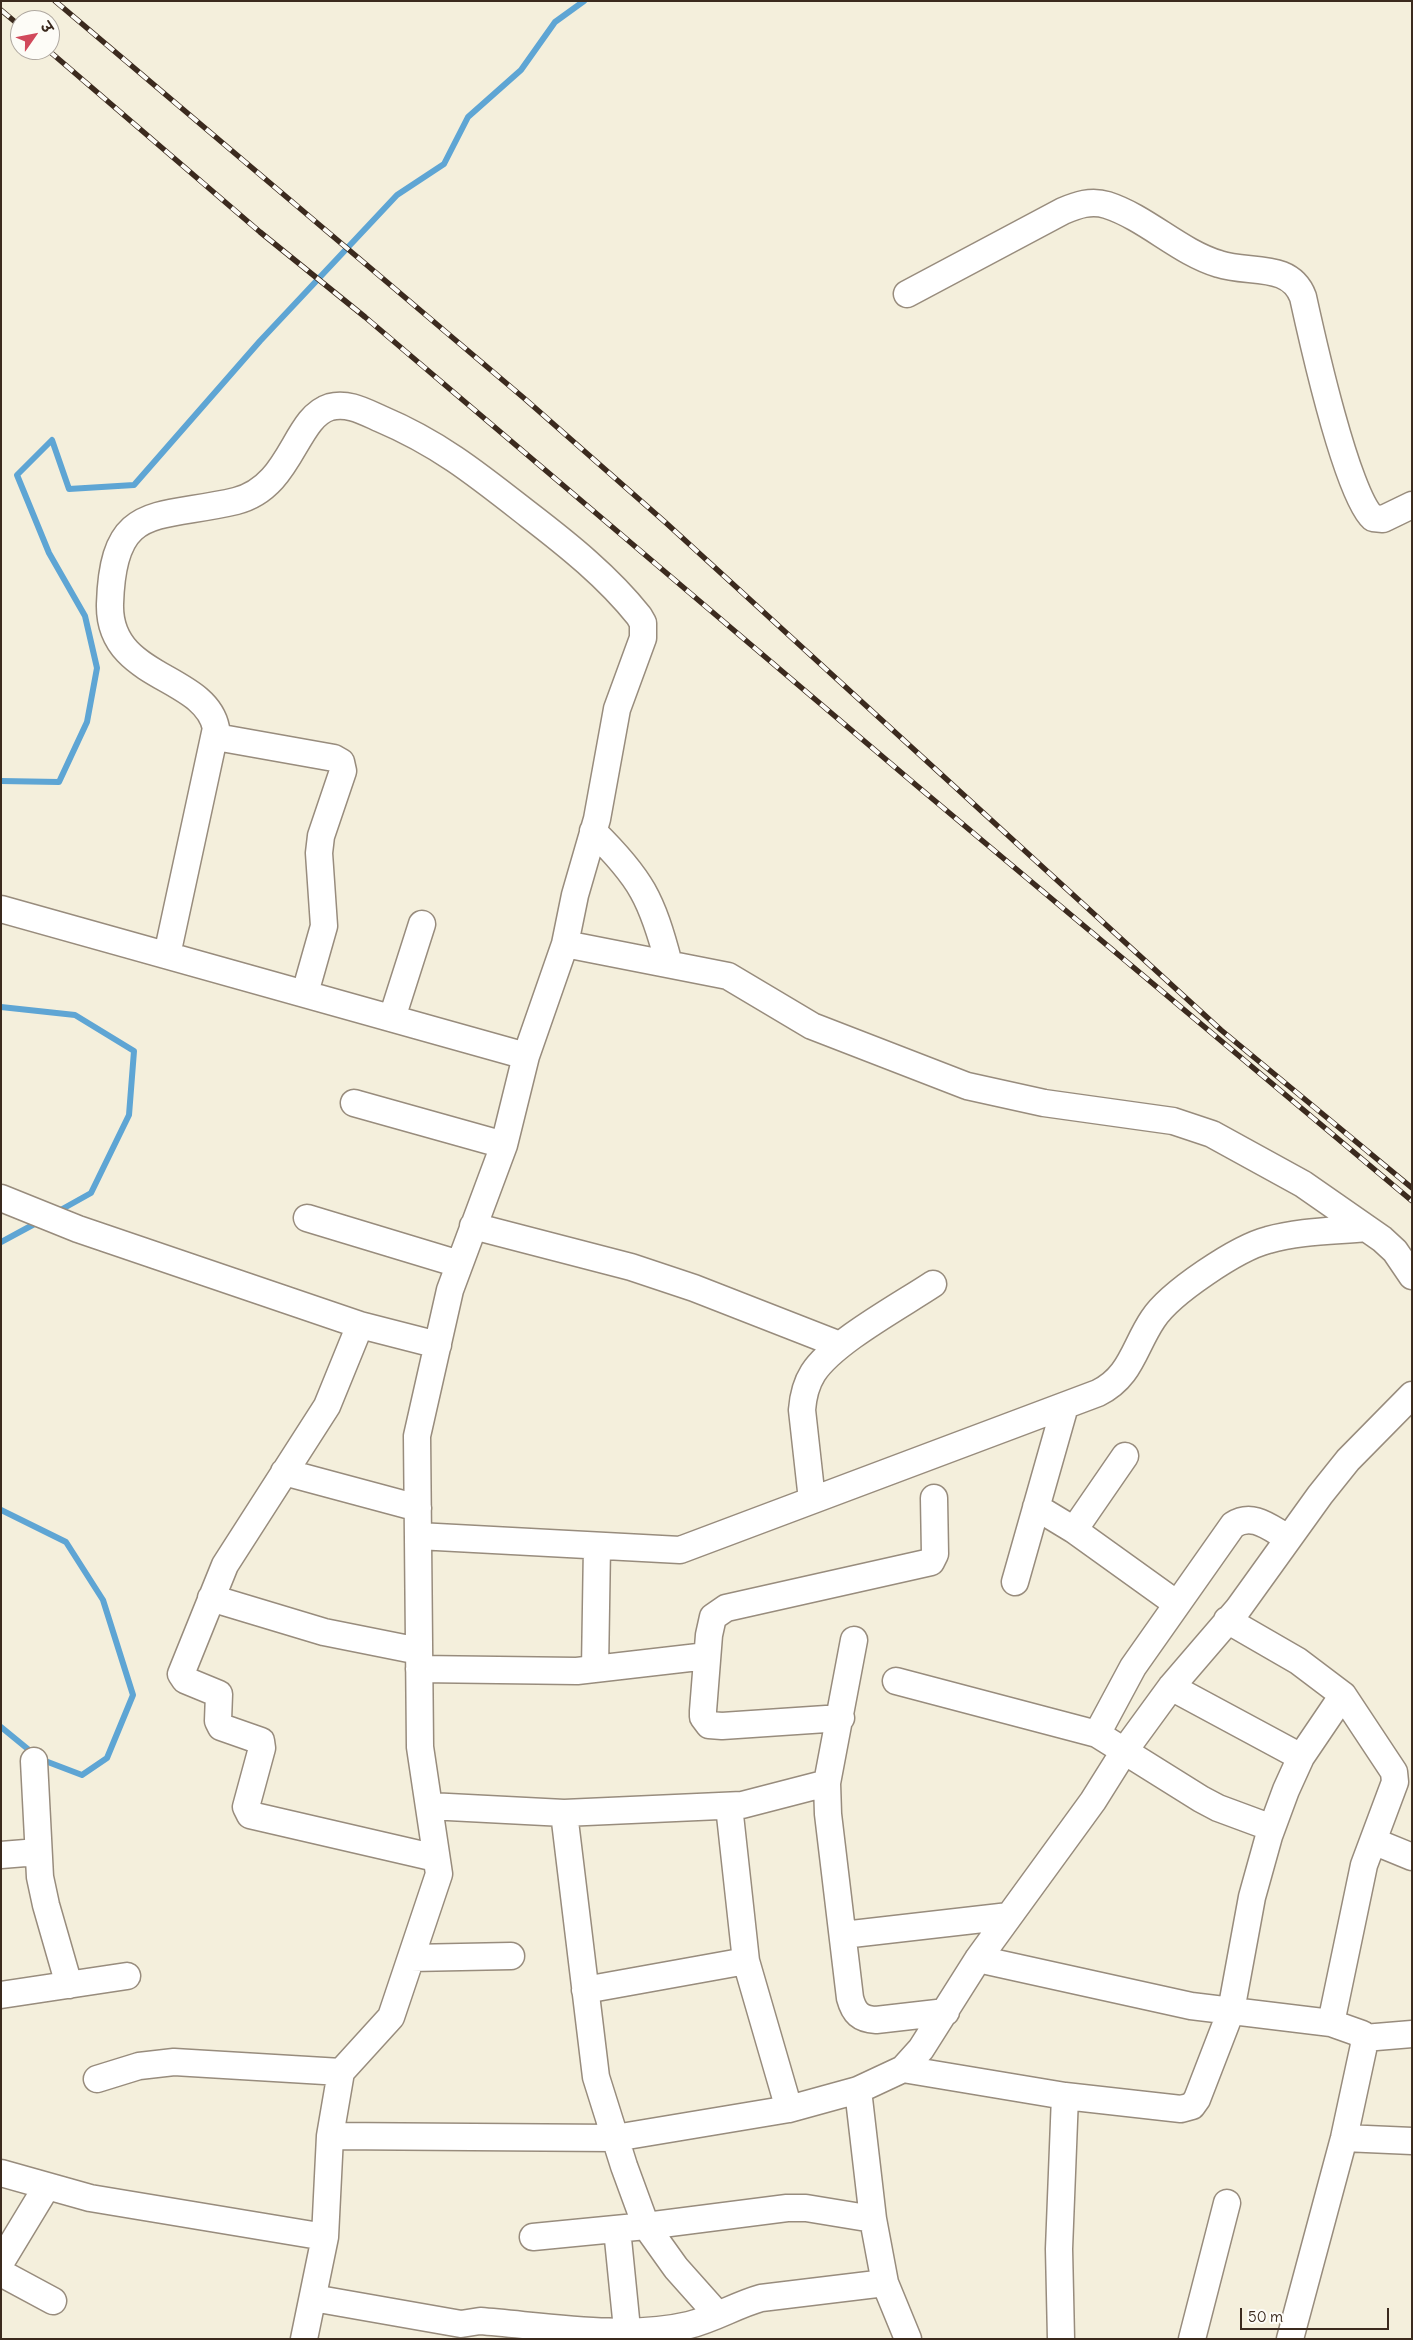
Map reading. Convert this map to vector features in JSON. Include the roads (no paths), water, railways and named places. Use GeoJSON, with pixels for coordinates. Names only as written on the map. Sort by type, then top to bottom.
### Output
{"type":"FeatureCollection","features":[{"type":"Feature","properties":{"kind":"street"},"geometry":{"type":"LineString","coordinates":[[907,294],[1063,211],[1080,204],[1093,203],[1106,205],[1126,214],[1219,264],[1286,276],[1299,287],[1303,297],[1337,432],[1361,504],[1374,518],[1383,520],[1412,505]]}},
{"type":"Feature","properties":{"kind":"street"},"geometry":{"type":"LineString","coordinates":[[167,955],[216,737],[215,722],[197,700],[137,659],[119,644],[111,625],[110,605],[115,556],[126,532],[141,522],[154,517],[236,501],[258,492],[280,471],[312,420],[330,407],[350,406],[403,428],[457,458],[552,533],[605,580],[639,616],[643,623],[643,638],[617,710],[593,831],[575,895],[565,944],[526,1056],[504,1145],[450,1290],[417,1436],[420,1747],[438,1874],[391,2017],[341,2072],[330,2136],[325,2237],[304,2339]]}},
{"type":"Feature","properties":{"kind":"street"},"geometry":{"type":"LineString","coordinates":[[216,737],[334,758],[341,762],[342,777],[321,836],[319,866],[324,926],[305,993]]}},
{"type":"Feature","properties":{"kind":"street"},"geometry":{"type":"LineString","coordinates":[[593,831],[638,879],[650,901],[659,925],[669,964]]}},
{"type":"Feature","properties":{"kind":"street"},"geometry":{"type":"LineString","coordinates":[[1,909],[526,1056]]}},
{"type":"Feature","properties":{"kind":"street"},"geometry":{"type":"LineString","coordinates":[[392,1018],[422,924]]}},
{"type":"Feature","properties":{"kind":"street"},"geometry":{"type":"LineString","coordinates":[[565,944],[728,976],[812,1026],[968,1086],[1044,1103],[1173,1121],[1212,1134],[1303,1184],[1366,1228],[1395,1251],[1412,1276]]}},
{"type":"Feature","properties":{"kind":"street"},"geometry":{"type":"LineString","coordinates":[[354,1103],[504,1145]]}},
{"type":"Feature","properties":{"kind":"street"},"geometry":{"type":"LineString","coordinates":[[1,1198],[78,1230],[360,1325],[438,1345]]}},
{"type":"Feature","properties":{"kind":"street"},"geometry":{"type":"LineString","coordinates":[[307,1218],[459,1264]]}},
{"type":"Feature","properties":{"kind":"street"},"geometry":{"type":"LineString","coordinates":[[473,1226],[536,1241],[667,1279],[840,1345]]}},
{"type":"Feature","properties":{"kind":"street"},"geometry":{"type":"LineString","coordinates":[[418,1536],[680,1550],[1065,1406],[1114,1384],[1124,1373],[1147,1327],[1159,1309],[1194,1281],[1247,1248],[1279,1237],[1366,1228]]}},
{"type":"Feature","properties":{"kind":"street"},"geometry":{"type":"LineString","coordinates":[[812,1500],[802,1410],[803,1398],[815,1370],[840,1345],[933,1284]]}},
{"type":"Feature","properties":{"kind":"street"},"geometry":{"type":"LineString","coordinates":[[360,1325],[327,1406],[233,1550],[211,1598],[181,1674],[185,1680],[219,1694],[218,1720],[222,1727],[261,1741],[262,1746],[247,1812],[254,1817],[436,1858]]}},
{"type":"Feature","properties":{"kind":"street"},"geometry":{"type":"LineString","coordinates":[[330,2136],[615,2138],[789,2110],[858,2090],[902,2069],[921,2049],[978,1959],[1093,1801],[1125,1750],[1171,1687],[1238,1609],[1288,1538],[1348,1460],[1412,1395]]}},
{"type":"Feature","properties":{"kind":"street"},"geometry":{"type":"LineString","coordinates":[[1015,1582],[1065,1406]]}},
{"type":"Feature","properties":{"kind":"street"},"geometry":{"type":"LineString","coordinates":[[1074,1530],[1125,1456]]}},
{"type":"Feature","properties":{"kind":"street"},"geometry":{"type":"LineString","coordinates":[[284,1472],[418,1508]]}},
{"type":"Feature","properties":{"kind":"street"},"geometry":{"type":"LineString","coordinates":[[841,1718],[722,1726],[709,1724],[703,1717],[703,1711],[707,1656],[713,1617],[726,1608],[932,1562],[935,1554],[934,1498]]}},
{"type":"Feature","properties":{"kind":"street"},"geometry":{"type":"LineString","coordinates":[[1036,1507],[1074,1530],[1177,1604]]}},
{"type":"Feature","properties":{"kind":"street"},"geometry":{"type":"LineString","coordinates":[[1097,1734],[1127,1677],[1227,1531],[1244,1519],[1256,1520],[1288,1538]]}},
{"type":"Feature","properties":{"kind":"street"},"geometry":{"type":"LineString","coordinates":[[595,1669],[597,1546]]}},
{"type":"Feature","properties":{"kind":"street"},"geometry":{"type":"LineString","coordinates":[[211,1598],[419,1660],[577,1671],[707,1656]]}},
{"type":"Feature","properties":{"kind":"street"},"geometry":{"type":"LineString","coordinates":[[1227,1620],[1298,1661],[1343,1695],[1394,1772],[1395,1782],[1364,1865],[1331,2023]]}},
{"type":"Feature","properties":{"kind":"street"},"geometry":{"type":"LineString","coordinates":[[854,1640],[841,1718],[827,1783],[828,1814],[850,1998],[857,2014],[865,2020],[946,2012]]}},
{"type":"Feature","properties":{"kind":"street"},"geometry":{"type":"LineString","coordinates":[[896,1681],[1097,1734],[1218,1808],[1272,1828]]}},
{"type":"Feature","properties":{"kind":"street"},"geometry":{"type":"LineString","coordinates":[[1171,1687],[1301,1757]]}},
{"type":"Feature","properties":{"kind":"street"},"geometry":{"type":"LineString","coordinates":[[902,2069],[1066,2096],[1181,2109],[1192,2106],[1197,2100],[1231,2012],[1252,1897],[1272,1828],[1301,1757],[1343,1695]]}},
{"type":"Feature","properties":{"kind":"street"},"geometry":{"type":"LineString","coordinates":[[34,1761],[38,1852],[46,1905],[69,1985]]}},
{"type":"Feature","properties":{"kind":"street"},"geometry":{"type":"LineString","coordinates":[[429,1806],[564,1813],[729,1806],[742,1805],[827,1783]]}},
{"type":"Feature","properties":{"kind":"street"},"geometry":{"type":"LineString","coordinates":[[729,1806],[746,1962],[789,2110]]}},
{"type":"Feature","properties":{"kind":"street"},"geometry":{"type":"LineString","coordinates":[[564,1813],[596,2077],[646,2226],[676,2268],[717,2314]]}},
{"type":"Feature","properties":{"kind":"street"},"geometry":{"type":"LineString","coordinates":[[1373,1841],[1412,1857]]}},
{"type":"Feature","properties":{"kind":"street"},"geometry":{"type":"LineString","coordinates":[[1,1856],[38,1852]]}},
{"type":"Feature","properties":{"kind":"street"},"geometry":{"type":"LineString","coordinates":[[843,1935],[1009,1916]]}},
{"type":"Feature","properties":{"kind":"street"},"geometry":{"type":"LineString","coordinates":[[411,1958],[511,1956]]}},
{"type":"Feature","properties":{"kind":"street"},"geometry":{"type":"LineString","coordinates":[[978,1959],[1191,2006],[1331,2023],[1358,2031],[1364,2038]]}},
{"type":"Feature","properties":{"kind":"street"},"geometry":{"type":"LineString","coordinates":[[586,1990],[746,1962]]}},
{"type":"Feature","properties":{"kind":"street"},"geometry":{"type":"LineString","coordinates":[[1,1995],[127,1976]]}},
{"type":"Feature","properties":{"kind":"street"},"geometry":{"type":"LineString","coordinates":[[1364,2038],[1412,2034]]}},
{"type":"Feature","properties":{"kind":"street"},"geometry":{"type":"LineString","coordinates":[[1290,2339],[1344,2138],[1364,2038]]}},
{"type":"Feature","properties":{"kind":"street"},"geometry":{"type":"LineString","coordinates":[[97,2079],[139,2066],[174,2062],[341,2072]]}},
{"type":"Feature","properties":{"kind":"street"},"geometry":{"type":"LineString","coordinates":[[858,2090],[873,2219],[885,2283],[908,2339]]}},
{"type":"Feature","properties":{"kind":"street"},"geometry":{"type":"LineString","coordinates":[[1061,2339],[1059,2249],[1066,2096]]}},
{"type":"Feature","properties":{"kind":"street"},"geometry":{"type":"LineString","coordinates":[[1344,2138],[1412,2141]]}},
{"type":"Feature","properties":{"kind":"street"},"geometry":{"type":"LineString","coordinates":[[1,2173],[90,2198],[325,2237]]}},
{"type":"Feature","properties":{"kind":"street"},"geometry":{"type":"LineString","coordinates":[[1,2262],[47,2186]]}},
{"type":"Feature","properties":{"kind":"street"},"geometry":{"type":"LineString","coordinates":[[1192,2339],[1227,2203]]}},
{"type":"Feature","properties":{"kind":"street"},"geometry":{"type":"LineString","coordinates":[[533,2237],[646,2226],[787,2208],[806,2208],[873,2219]]}},
{"type":"Feature","properties":{"kind":"street"},"geometry":{"type":"LineString","coordinates":[[617,2229],[628,2336]]}},
{"type":"Feature","properties":{"kind":"street"},"geometry":{"type":"LineString","coordinates":[[1,2273],[53,2301]]}},
{"type":"Feature","properties":{"kind":"street"},"geometry":{"type":"LineString","coordinates":[[312,2298],[461,2324],[480,2321],[628,2336],[690,2325],[761,2298],[885,2283]]}},
{"type":"Feature","properties":{"kind":"waterway"},"geometry":{"type":"LineString","coordinates":[[1,781],[59,782],[87,722],[97,668],[85,616],[49,553],[17,475],[52,440],[69,489],[134,485],[260,341],[397,195],[444,164],[468,117],[521,70],[555,22],[584,1]]}},
{"type":"Feature","properties":{"kind":"waterway"},"geometry":{"type":"LineString","coordinates":[[1,1007],[75,1015],[134,1051],[129,1115],[91,1193],[57,1212]]}},
{"type":"Feature","properties":{"kind":"waterway"},"geometry":{"type":"LineString","coordinates":[[1,1242],[40,1221]]}},
{"type":"Feature","properties":{"kind":"waterway"},"geometry":{"type":"LineString","coordinates":[[1,1510],[66,1542],[103,1600],[133,1695],[107,1758],[82,1775],[40,1759],[1,1727]]}},
{"type":"Feature","properties":{"kind":"railway"},"geometry":{"type":"LineString","coordinates":[[55,1],[525,399],[665,522],[1221,1030],[1412,1188]]}},
{"type":"Feature","properties":{"kind":"railway"},"geometry":{"type":"LineString","coordinates":[[1,10],[10,18]]}},
{"type":"Feature","properties":{"kind":"railway"},"geometry":{"type":"LineString","coordinates":[[60,60],[260,232],[365,317],[916,785],[1412,1201]]}}]}
